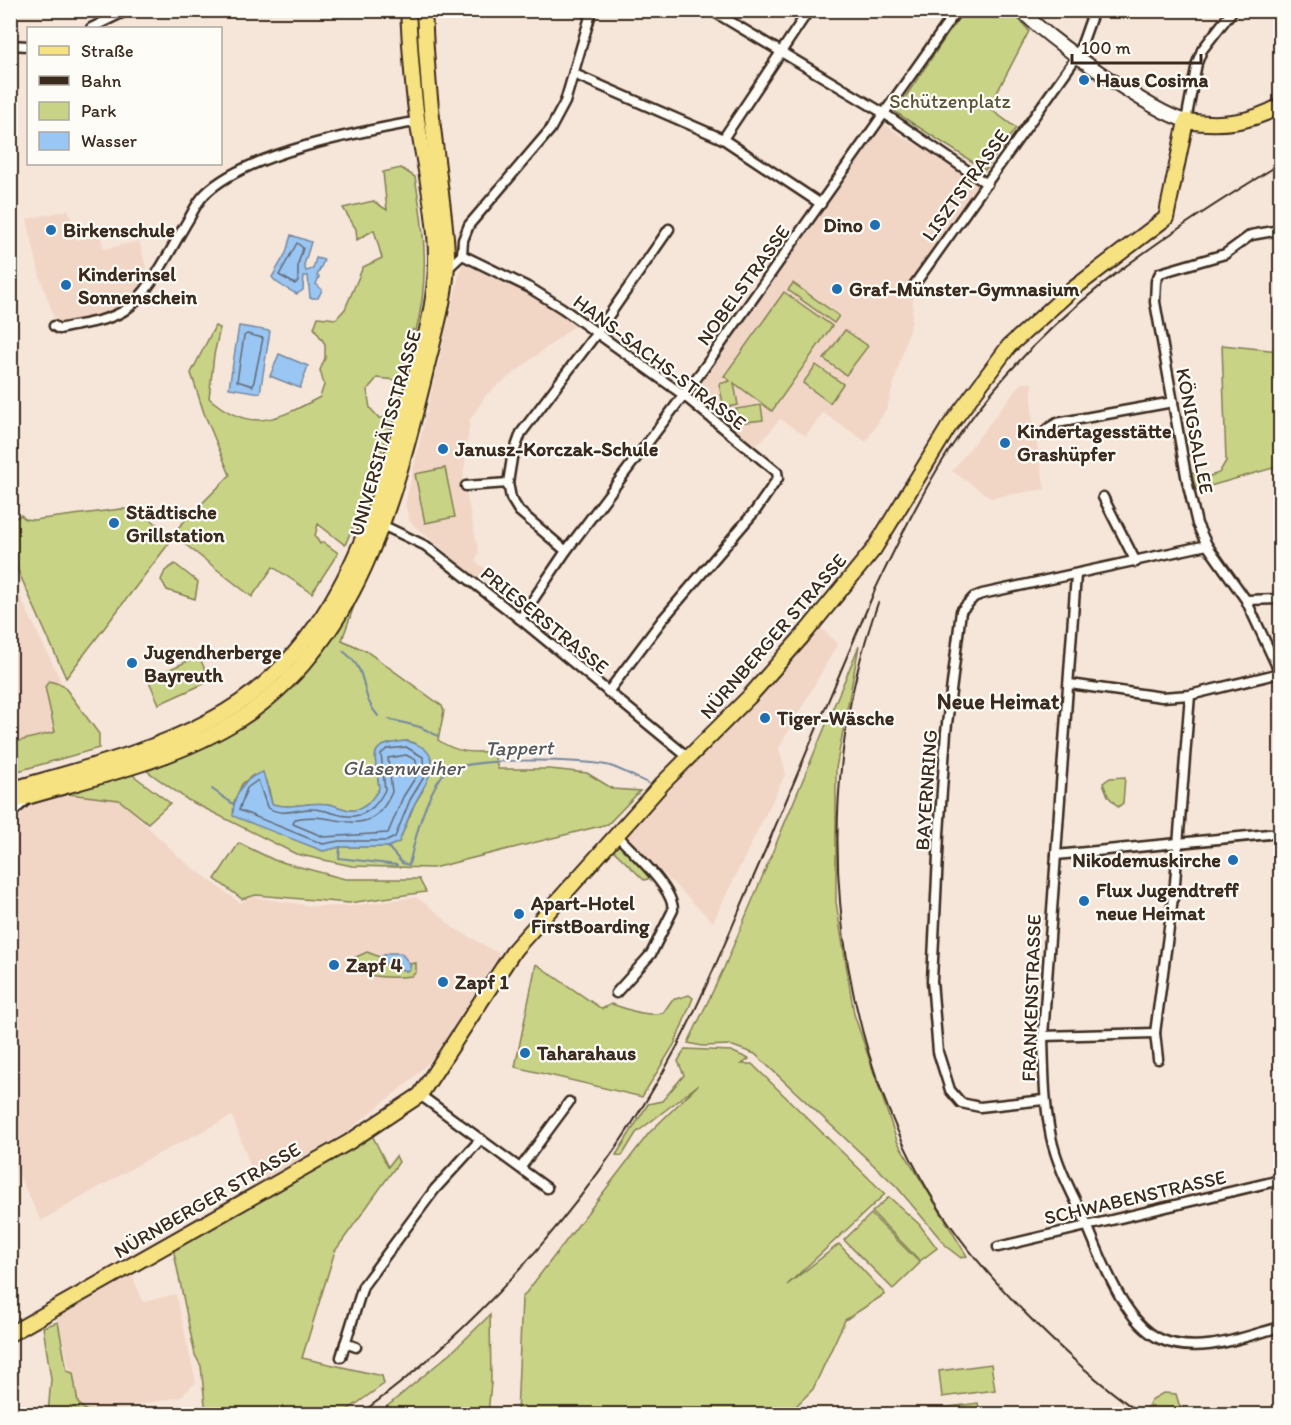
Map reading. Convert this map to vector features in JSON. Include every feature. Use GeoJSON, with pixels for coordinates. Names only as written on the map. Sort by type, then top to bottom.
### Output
{"type":"FeatureCollection","features":[{"type":"Feature","properties":{"kind":"main road","name":"UNIVERSITÄTSSTRASSE"},"geometry":{"type":"LineString","coordinates":[[377,523],[434,289],[436,244],[418,121],[408,10]]}},
{"type":"Feature","properties":{"kind":"main road","name":"UNIVERSITÄTSSTRASSE"},"geometry":{"type":"LineString","coordinates":[[10,802],[140,756],[176,750],[238,720],[282,686],[312,654],[357,583],[418,402],[440,309],[446,271],[446,236],[432,119],[424,10]]}},
{"type":"Feature","properties":{"kind":"main road"},"geometry":{"type":"LineString","coordinates":[[1021,10],[1048,34],[1163,113],[1186,122],[1208,124],[1242,121],[1281,105]]}},
{"type":"Feature","properties":{"kind":"main road","name":"NÜRNBERGER STRASSE"},"geometry":{"type":"LineString","coordinates":[[10,1334],[349,1142],[420,1095],[510,956],[615,834],[800,639],[874,549],[948,428],[1009,346],[1073,289],[1166,218],[1186,122]]}},
{"type":"Feature","properties":{"kind":"main road","name":"UNIVERSITÄTSSTRASSE"},"geometry":{"type":"LineString","coordinates":[[10,790],[119,763]]}},
{"type":"Feature","properties":{"kind":"street"},"geometry":{"type":"LineString","coordinates":[[93,27],[128,10]]}},
{"type":"Feature","properties":{"kind":"street"},"geometry":{"type":"LineString","coordinates":[[446,271],[462,255],[463,240],[469,225],[550,130],[565,102],[592,10]]}},
{"type":"Feature","properties":{"kind":"street"},"geometry":{"type":"LineString","coordinates":[[711,10],[885,114],[987,184]]}},
{"type":"Feature","properties":{"kind":"street"},"geometry":{"type":"LineString","coordinates":[[723,139],[809,10]]}},
{"type":"Feature","properties":{"kind":"street"},"geometry":{"type":"LineString","coordinates":[[885,114],[957,10]]}},
{"type":"Feature","properties":{"kind":"street","name":"LISZTSTRASSE"},"geometry":{"type":"LineString","coordinates":[[914,285],[1078,55],[1095,10]]}},
{"type":"Feature","properties":{"kind":"street"},"geometry":{"type":"LineString","coordinates":[[1186,122],[1197,63],[1202,50],[1233,10]]}},
{"type":"Feature","properties":{"kind":"street"},"geometry":{"type":"LineString","coordinates":[[10,45],[27,46]]}},
{"type":"Feature","properties":{"kind":"street"},"geometry":{"type":"LineString","coordinates":[[574,74],[723,139],[820,204]]}},
{"type":"Feature","properties":{"kind":"street","name":"NOBELSTRASSE"},"geometry":{"type":"LineString","coordinates":[[520,619],[566,551],[885,114]]}},
{"type":"Feature","properties":{"kind":"street"},"geometry":{"type":"LineString","coordinates":[[54,326],[59,329],[111,317],[124,311],[153,278],[203,195],[230,175],[254,163],[284,154],[432,119]]}},
{"type":"Feature","properties":{"kind":"street"},"geometry":{"type":"LineString","coordinates":[[566,551],[518,508],[511,498],[508,483],[512,458],[521,433],[596,334],[669,229]]}},
{"type":"Feature","properties":{"kind":"street","name":"KÖNIGSALLEE"},"geometry":{"type":"LineString","coordinates":[[1280,673],[1246,600],[1207,545],[1197,524],[1190,498],[1155,302],[1156,281],[1160,273],[1225,254],[1251,235],[1281,230]]}},
{"type":"Feature","properties":{"kind":"street","name":"HANS-SACHS-STRASSE"},"geometry":{"type":"LineString","coordinates":[[462,255],[530,288],[682,394],[777,472],[778,478],[756,510],[663,618],[608,692]]}},
{"type":"Feature","properties":{"kind":"street"},"geometry":{"type":"LineString","coordinates":[[1046,435],[1047,429],[1057,423],[1173,402]]}},
{"type":"Feature","properties":{"kind":"street"},"geometry":{"type":"LineString","coordinates":[[466,486],[508,483]]}},
{"type":"Feature","properties":{"kind":"street"},"geometry":{"type":"LineString","coordinates":[[1103,497],[1136,562]]}},
{"type":"Feature","properties":{"kind":"street","name":"PRIESERSTRASSE"},"geometry":{"type":"LineString","coordinates":[[377,523],[426,546],[520,619],[688,758]]}},
{"type":"Feature","properties":{"kind":"street","name":"BAYERNRING"},"geometry":{"type":"LineString","coordinates":[[1044,1100],[980,1107],[961,1103],[950,1090],[939,1052],[932,981],[945,748],[961,611],[974,597],[982,594],[1207,545]]}},
{"type":"Feature","properties":{"kind":"street","name":"FRANKENSTRASSE"},"geometry":{"type":"LineString","coordinates":[[1077,575],[1043,1036],[1044,1100],[1058,1163],[1097,1253],[1129,1310],[1159,1338],[1179,1345],[1211,1345],[1281,1327]]}},
{"type":"Feature","properties":{"kind":"street"},"geometry":{"type":"LineString","coordinates":[[1246,600],[1281,599]]}},
{"type":"Feature","properties":{"kind":"street"},"geometry":{"type":"LineString","coordinates":[[1070,684],[1162,697],[1190,695],[1280,673]]}},
{"type":"Feature","properties":{"kind":"street"},"geometry":{"type":"LineString","coordinates":[[1158,1059],[1155,1033],[1170,926],[1190,695]]}},
{"type":"Feature","properties":{"kind":"street"},"geometry":{"type":"LineString","coordinates":[[10,814],[33,795]]}},
{"type":"Feature","properties":{"kind":"street"},"geometry":{"type":"LineString","coordinates":[[615,834],[661,884],[671,897],[674,909],[651,954],[616,993]]}},
{"type":"Feature","properties":{"kind":"street"},"geometry":{"type":"LineString","coordinates":[[1056,855],[1281,834]]}},
{"type":"Feature","properties":{"kind":"street"},"geometry":{"type":"LineString","coordinates":[[1043,1036],[1155,1033]]}},
{"type":"Feature","properties":{"kind":"street"},"geometry":{"type":"LineString","coordinates":[[420,1095],[548,1188]]}},
{"type":"Feature","properties":{"kind":"street"},"geometry":{"type":"LineString","coordinates":[[521,1167],[568,1102]]}},
{"type":"Feature","properties":{"kind":"street"},"geometry":{"type":"LineString","coordinates":[[341,1357],[363,1286],[435,1189],[481,1139]]}},
{"type":"Feature","properties":{"kind":"street","name":"SCHWABENSTRASSE"},"geometry":{"type":"LineString","coordinates":[[998,1247],[1281,1180]]}},
{"type":"Feature","properties":{"kind":"street"},"geometry":{"type":"LineString","coordinates":[[345,1343],[356,1347]]}},
{"type":"Feature","properties":{"kind":"shaded area","name":"Graf-Münster-Gymnasium"},"geometry":{"type":"Polygon","coordinates":[[[883,123],[903,137],[987,184],[914,285],[912,320],[887,408],[866,442],[823,413],[806,436],[780,419],[762,441],[748,449],[685,394],[883,123]]]}},
{"type":"Feature","properties":{"kind":"shaded area"},"geometry":{"type":"Polygon","coordinates":[[[69,210],[76,240],[100,235],[104,249],[139,241],[149,278],[124,308],[109,315],[64,326],[56,324],[40,277],[27,219],[69,210]]]}},
{"type":"Feature","properties":{"kind":"shaded area","name":"Janusz-Korczak-Schule"},"geometry":{"type":"Polygon","coordinates":[[[462,263],[529,294],[576,325],[487,394],[470,420],[463,479],[479,553],[475,561],[488,571],[480,581],[410,522],[405,504],[462,263]]]}},
{"type":"Feature","properties":{"kind":"shaded area","name":"Kindertagesstätte Grashüpfer"},"geometry":{"type":"Polygon","coordinates":[[[1021,383],[1032,383],[1032,416],[1045,489],[991,498],[952,471],[1021,383]]]}},
{"type":"Feature","properties":{"kind":"shaded area"},"geometry":{"type":"Polygon","coordinates":[[[10,576],[63,685],[99,734],[99,748],[11,773],[10,576]]]}},
{"type":"Feature","properties":{"kind":"shaded area"},"geometry":{"type":"Polygon","coordinates":[[[818,626],[838,643],[779,748],[786,773],[713,922],[622,834],[667,793],[818,626]]]}},
{"type":"Feature","properties":{"kind":"shaded area"},"geometry":{"type":"Polygon","coordinates":[[[68,794],[119,799],[180,858],[240,903],[252,897],[313,906],[351,906],[416,897],[452,927],[500,954],[438,1053],[408,1083],[345,1133],[257,1184],[232,1116],[143,1162],[41,1221],[11,1159],[11,810],[68,794]]]}},
{"type":"Feature","properties":{"kind":"shaded area"},"geometry":{"type":"Polygon","coordinates":[[[130,1270],[143,1302],[176,1294],[196,1382],[181,1397],[89,1414],[78,1403],[54,1314],[130,1270]]]}},
{"type":"Feature","properties":{"kind":"green space","name":"Schützenplatz"},"geometry":{"type":"Polygon","coordinates":[[[964,10],[1012,11],[1029,31],[989,108],[1016,128],[985,170],[895,112],[964,10]]]}},
{"type":"Feature","properties":{"kind":"green space"},"geometry":{"type":"Polygon","coordinates":[[[401,168],[415,177],[423,234],[423,291],[416,331],[413,329],[402,375],[396,380],[377,378],[367,390],[370,408],[379,418],[387,418],[390,423],[374,478],[345,545],[318,524],[315,536],[320,544],[323,542],[338,553],[312,593],[273,567],[252,597],[172,534],[230,475],[204,413],[191,373],[215,326],[220,328],[209,398],[224,409],[251,420],[264,420],[290,412],[320,397],[324,385],[320,370],[325,358],[325,344],[314,328],[318,317],[336,319],[345,309],[363,267],[382,258],[374,230],[357,240],[356,229],[343,208],[373,201],[387,210],[383,172],[401,168]]]}},
{"type":"Feature","properties":{"kind":"green space"},"geometry":{"type":"Polygon","coordinates":[[[793,283],[839,316],[834,323],[788,290],[793,283]]]}},
{"type":"Feature","properties":{"kind":"green space"},"geometry":{"type":"Polygon","coordinates":[[[784,292],[832,326],[772,411],[734,383],[738,405],[724,408],[719,384],[730,381],[724,376],[784,292]]]}},
{"type":"Feature","properties":{"kind":"green space"},"geometry":{"type":"Polygon","coordinates":[[[845,330],[868,346],[846,375],[824,359],[845,330]]]}},
{"type":"Feature","properties":{"kind":"green space"},"geometry":{"type":"Polygon","coordinates":[[[1222,345],[1280,351],[1280,466],[1196,490],[1192,473],[1210,476],[1219,473],[1226,461],[1222,345]]]}},
{"type":"Feature","properties":{"kind":"green space"},"geometry":{"type":"Polygon","coordinates":[[[816,365],[843,384],[830,403],[803,383],[816,365]]]}},
{"type":"Feature","properties":{"kind":"green space"},"geometry":{"type":"Polygon","coordinates":[[[761,405],[763,420],[738,423],[736,409],[761,405]]]}},
{"type":"Feature","properties":{"kind":"green space"},"geometry":{"type":"Polygon","coordinates":[[[445,468],[455,517],[425,523],[415,474],[445,468]]]}},
{"type":"Feature","properties":{"kind":"green space"},"geometry":{"type":"Polygon","coordinates":[[[121,509],[140,510],[173,538],[66,678],[11,555],[11,520],[21,515],[25,519],[34,520],[121,509]]]}},
{"type":"Feature","properties":{"kind":"green space"},"geometry":{"type":"Polygon","coordinates":[[[175,564],[198,582],[195,599],[167,590],[161,580],[165,571],[175,564]]]}},
{"type":"Feature","properties":{"kind":"green space"},"geometry":{"type":"Polygon","coordinates":[[[359,592],[342,640],[366,651],[442,706],[444,711],[438,740],[465,751],[493,751],[498,769],[550,769],[587,773],[613,789],[640,791],[608,824],[433,868],[352,866],[296,854],[188,800],[147,771],[226,734],[274,701],[316,660],[334,636],[359,592]],[[407,741],[393,743],[378,749],[375,760],[379,789],[369,802],[359,809],[349,810],[321,803],[286,806],[272,804],[267,781],[253,775],[242,784],[233,804],[248,820],[323,851],[340,847],[388,847],[399,842],[415,803],[423,790],[415,743],[407,741]]]}},
{"type":"Feature","properties":{"kind":"green space"},"geometry":{"type":"Polygon","coordinates":[[[859,646],[836,768],[836,902],[854,1014],[897,1141],[967,1256],[961,1258],[948,1248],[896,1186],[755,1054],[730,1045],[702,1046],[688,1043],[724,968],[859,646]]]}},
{"type":"Feature","properties":{"kind":"green space"},"geometry":{"type":"Polygon","coordinates":[[[199,656],[210,681],[159,704],[148,679],[199,656]]]}},
{"type":"Feature","properties":{"kind":"green space"},"geometry":{"type":"Polygon","coordinates":[[[49,681],[63,685],[99,734],[99,748],[11,773],[11,743],[55,732],[45,687],[49,681]]]}},
{"type":"Feature","properties":{"kind":"green space"},"geometry":{"type":"Polygon","coordinates":[[[126,770],[170,803],[148,823],[119,800],[68,794],[11,810],[11,805],[126,770]]]}},
{"type":"Feature","properties":{"kind":"green space"},"geometry":{"type":"Polygon","coordinates":[[[1125,777],[1123,803],[1118,807],[1108,796],[1103,783],[1110,778],[1125,777]]]}},
{"type":"Feature","properties":{"kind":"green space"},"geometry":{"type":"Polygon","coordinates":[[[239,843],[274,860],[345,879],[419,879],[426,892],[349,903],[256,895],[242,899],[215,879],[239,843]]]}},
{"type":"Feature","properties":{"kind":"green space"},"geometry":{"type":"Polygon","coordinates":[[[622,844],[650,874],[648,879],[644,880],[614,851],[616,845],[622,844]]]}},
{"type":"Feature","properties":{"kind":"green space"},"geometry":{"type":"Polygon","coordinates":[[[367,952],[380,957],[381,962],[406,971],[410,969],[410,964],[416,963],[416,972],[412,976],[391,977],[362,973],[356,970],[354,958],[367,952]]]}},
{"type":"Feature","properties":{"kind":"green space"},"geometry":{"type":"Polygon","coordinates":[[[536,964],[602,1009],[611,1004],[636,1012],[656,1014],[663,1013],[672,1000],[689,995],[693,998],[675,1043],[642,1097],[515,1067],[536,964]]]}},
{"type":"Feature","properties":{"kind":"green space"},"geometry":{"type":"Polygon","coordinates":[[[685,1049],[731,1051],[749,1059],[742,1064],[752,1064],[885,1194],[787,1285],[839,1244],[885,1294],[845,1320],[813,1389],[788,1414],[517,1414],[522,1298],[649,1133],[698,1085],[636,1133],[622,1156],[616,1155],[648,1104],[662,1101],[684,1075],[678,1061],[685,1049]]]}},
{"type":"Feature","properties":{"kind":"green space"},"geometry":{"type":"Polygon","coordinates":[[[371,1133],[388,1167],[396,1156],[399,1162],[335,1251],[302,1358],[382,1376],[384,1384],[342,1414],[206,1414],[201,1366],[195,1355],[173,1248],[294,1181],[371,1133]]]}},
{"type":"Feature","properties":{"kind":"green space"},"geometry":{"type":"Polygon","coordinates":[[[889,1197],[919,1224],[937,1248],[920,1261],[872,1212],[889,1197]]]}},
{"type":"Feature","properties":{"kind":"green space"},"geometry":{"type":"Polygon","coordinates":[[[871,1214],[920,1263],[893,1289],[844,1240],[871,1214]]]}},
{"type":"Feature","properties":{"kind":"green space"},"geometry":{"type":"Polygon","coordinates":[[[490,1315],[491,1383],[488,1414],[378,1414],[453,1351],[490,1315]]]}},
{"type":"Feature","properties":{"kind":"green space"},"geometry":{"type":"Polygon","coordinates":[[[58,1322],[67,1371],[73,1373],[78,1403],[90,1414],[48,1414],[51,1379],[43,1327],[58,1322]]]}},
{"type":"Feature","properties":{"kind":"green space"},"geometry":{"type":"Polygon","coordinates":[[[991,1364],[995,1390],[942,1397],[939,1371],[991,1364]]]}},
{"type":"Feature","properties":{"kind":"green space"},"geometry":{"type":"Polygon","coordinates":[[[1163,1393],[1176,1394],[1182,1414],[1153,1414],[1146,1410],[1151,1400],[1163,1393]]]}},
{"type":"Feature","properties":{"kind":"green space"},"geometry":{"type":"Polygon","coordinates":[[[978,1403],[980,1414],[935,1414],[935,1409],[978,1403]]]}},
{"type":"Feature","properties":{"kind":"water"},"geometry":{"type":"Polygon","coordinates":[[[291,235],[311,242],[304,265],[306,271],[313,269],[316,258],[324,260],[317,276],[319,277],[316,284],[322,290],[318,298],[310,298],[308,276],[304,276],[303,290],[297,294],[272,277],[286,253],[291,235]]]}},
{"type":"Feature","properties":{"kind":"water"},"geometry":{"type":"Polygon","coordinates":[[[239,326],[270,331],[260,393],[229,388],[239,326]]]}},
{"type":"Feature","properties":{"kind":"water"},"geometry":{"type":"Polygon","coordinates":[[[279,354],[308,366],[300,388],[270,376],[279,354]]]}},
{"type":"Feature","properties":{"kind":"water","name":"Glasenweiher"},"geometry":{"type":"Polygon","coordinates":[[[407,741],[428,752],[432,767],[399,842],[388,847],[340,847],[323,851],[233,816],[240,789],[250,779],[263,772],[272,804],[286,806],[321,803],[349,810],[359,809],[369,802],[379,789],[375,760],[378,749],[384,745],[407,741]]]}},
{"type":"Feature","properties":{"kind":"water"},"geometry":{"type":"Polygon","coordinates":[[[388,953],[401,953],[410,964],[410,969],[406,971],[381,962],[380,957],[388,953]]]}},
{"type":"Feature","properties":{"kind":"waterway"},"geometry":{"type":"LineString","coordinates":[[343,651],[358,667],[368,699],[378,716]]}},
{"type":"Feature","properties":{"kind":"waterway"},"geometry":{"type":"LineString","coordinates":[[389,719],[420,727],[438,736]]}},
{"type":"Feature","properties":{"kind":"waterway","name":"Tappert"},"geometry":{"type":"LineString","coordinates":[[388,847],[402,863],[409,865],[426,806],[443,774],[453,768],[496,762],[576,762],[610,766],[648,783]]}},
{"type":"Feature","properties":{"kind":"waterway"},"geometry":{"type":"LineString","coordinates":[[212,789],[233,804]]}},
{"type":"Feature","properties":{"kind":"waterway","name":"Tappert"},"geometry":{"type":"LineString","coordinates":[[340,847],[339,858],[397,865]]}},
{"type":"Feature","properties":{"kind":"railway"},"geometry":{"type":"LineString","coordinates":[[360,1414],[453,1337],[539,1247],[579,1199],[615,1149],[648,1097],[678,1045],[713,971],[875,590],[925,491],[960,434],[992,391],[1027,352],[1105,282],[1190,221],[1280,164]]}},
{"type":"Feature","properties":{"kind":"railway"},"geometry":{"type":"LineString","coordinates":[[878,603],[857,675],[843,750],[838,826],[840,903],[851,979],[869,1054],[895,1125],[929,1192],[971,1253],[1025,1313],[1054,1341],[1141,1414]]}},
{"type":"Feature","properties":{"kind":"place","name":"Haus Cosima"},"geometry":{"type":"Point","coordinates":[1084,80]}},
{"type":"Feature","properties":{"kind":"place","name":"Dino"},"geometry":{"type":"Point","coordinates":[875,225]}},
{"type":"Feature","properties":{"kind":"place","name":"Birkenschule"},"geometry":{"type":"Point","coordinates":[51,230]}},
{"type":"Feature","properties":{"kind":"place","name":"Kinderinsel Sonnenschein"},"geometry":{"type":"Point","coordinates":[66,285]}},
{"type":"Feature","properties":{"kind":"place","name":"Graf-Münster-Gymnasium"},"geometry":{"type":"Point","coordinates":[837,289]}},
{"type":"Feature","properties":{"kind":"place","name":"Kindertagesstätte Grashüpfer"},"geometry":{"type":"Point","coordinates":[1005,443]}},
{"type":"Feature","properties":{"kind":"place","name":"Janusz-Korczak-Schule"},"geometry":{"type":"Point","coordinates":[443,449]}},
{"type":"Feature","properties":{"kind":"place","name":"Städtische Grillstation"},"geometry":{"type":"Point","coordinates":[114,523]}},
{"type":"Feature","properties":{"kind":"place","name":"Jugendherberge Bayreuth"},"geometry":{"type":"Point","coordinates":[132,663]}},
{"type":"Feature","properties":{"kind":"place","name":"Tiger-Wäsche"},"geometry":{"type":"Point","coordinates":[765,718]}},
{"type":"Feature","properties":{"kind":"place","name":"Nikodemuskirche"},"geometry":{"type":"Point","coordinates":[1233,860]}},
{"type":"Feature","properties":{"kind":"place","name":"Flux Jugendtreff neue Heimat"},"geometry":{"type":"Point","coordinates":[1084,901]}},
{"type":"Feature","properties":{"kind":"place","name":"Apart-Hotel FirstBoarding"},"geometry":{"type":"Point","coordinates":[519,914]}},
{"type":"Feature","properties":{"kind":"place","name":"Zapf 4"},"geometry":{"type":"Point","coordinates":[334,965]}},
{"type":"Feature","properties":{"kind":"place","name":"Zapf 1"},"geometry":{"type":"Point","coordinates":[443,982]}},
{"type":"Feature","properties":{"kind":"place","name":"Taharahaus"},"geometry":{"type":"Point","coordinates":[525,1053]}},
{"type":"Feature","properties":{"kind":"district","name":"Neue Heimat"},"geometry":{"type":"Point","coordinates":[998,701]}}]}
